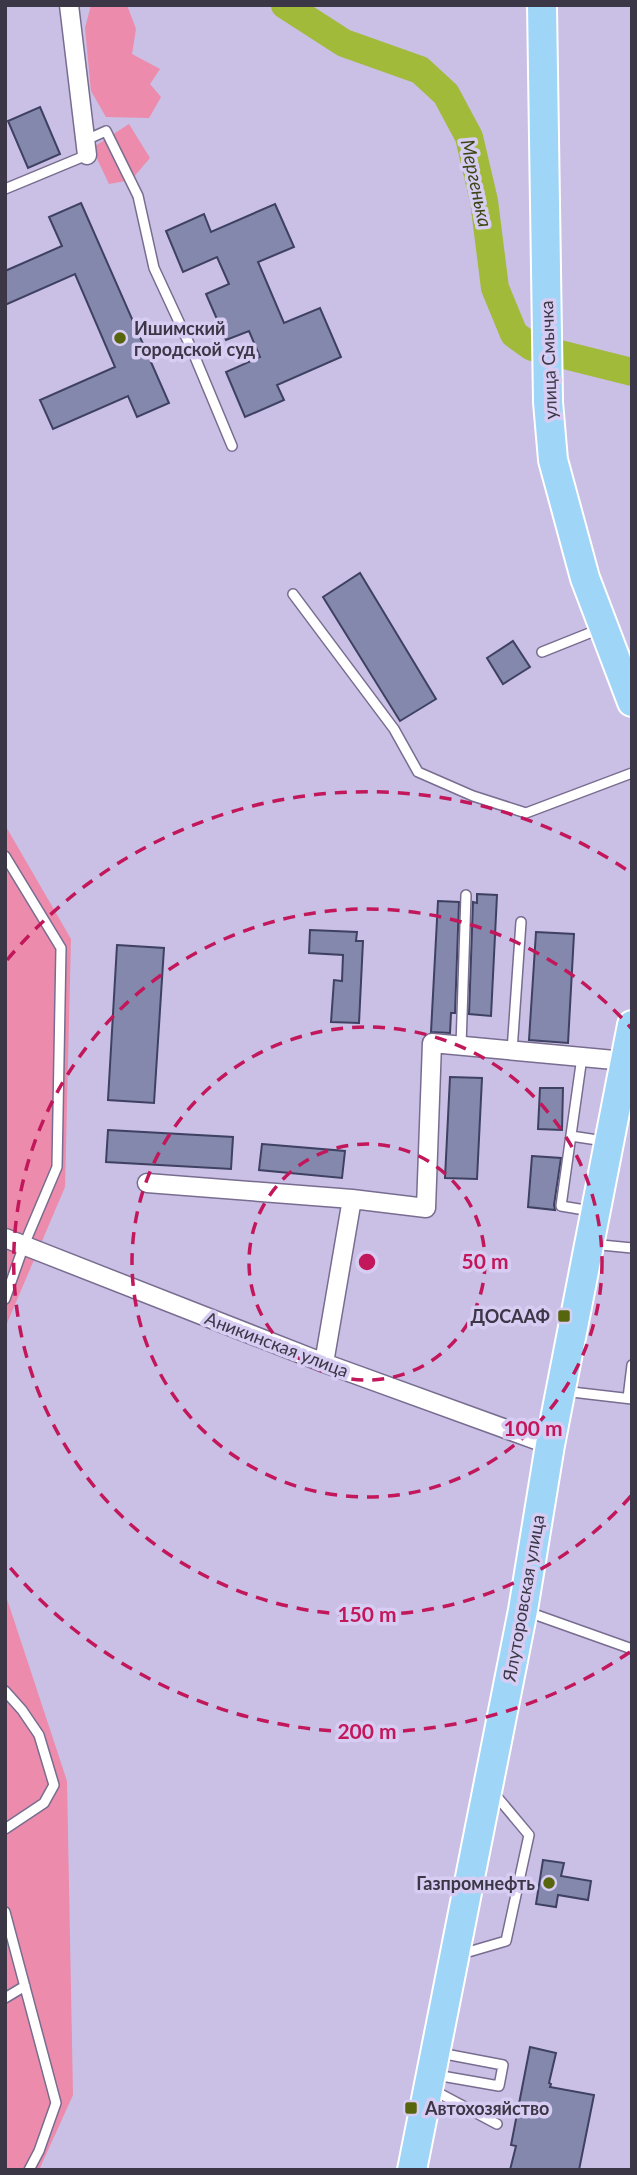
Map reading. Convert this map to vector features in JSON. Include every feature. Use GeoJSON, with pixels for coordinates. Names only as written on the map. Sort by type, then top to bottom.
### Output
{"type":"FeatureCollection","features":[{"type":"Feature","properties":{"kind":"main road","name":"улица Смычка"},"geometry":{"type":"LineString","coordinates":[[542,5],[548,402],[553,460],[585,579],[632,702]]}},
{"type":"Feature","properties":{"kind":"main road","name":"Ялуторовская улица"},"geometry":{"type":"LineString","coordinates":[[412,2170],[523,1610],[550,1445],[609,1142],[628,1061],[632,1025]]}},
{"type":"Feature","properties":{"kind":"street"},"geometry":{"type":"LineString","coordinates":[[69,5],[86,148]]}},
{"type":"Feature","properties":{"kind":"street"},"geometry":{"type":"LineString","coordinates":[[147,1183],[352,1199],[426,1208],[432,1043],[628,1061]]}},
{"type":"Feature","properties":{"kind":"street"},"geometry":{"type":"LineString","coordinates":[[324,1363],[352,1199]]}},
{"type":"Feature","properties":{"kind":"street","name":"Аникинская улица"},"geometry":{"type":"LineString","coordinates":[[5,1238],[324,1363],[550,1445]]}},
{"type":"Feature","properties":{"kind":"lane"},"geometry":{"type":"LineString","coordinates":[[5,189],[86,148],[106,131],[138,196],[154,268],[232,446]]}},
{"type":"Feature","properties":{"kind":"lane"},"geometry":{"type":"LineString","coordinates":[[293,594],[394,729],[418,772],[473,796],[526,813],[632,773]]}},
{"type":"Feature","properties":{"kind":"lane"},"geometry":{"type":"LineString","coordinates":[[542,652],[603,627]]}},
{"type":"Feature","properties":{"kind":"lane"},"geometry":{"type":"LineString","coordinates":[[5,856],[61,948],[57,1167],[23,1245],[5,1299]]}},
{"type":"Feature","properties":{"kind":"lane"},"geometry":{"type":"LineString","coordinates":[[461,1046],[466,895]]}},
{"type":"Feature","properties":{"kind":"lane"},"geometry":{"type":"LineString","coordinates":[[512,1051],[521,922]]}},
{"type":"Feature","properties":{"kind":"lane"},"geometry":{"type":"LineString","coordinates":[[582,1057],[561,1206],[596,1212]]}},
{"type":"Feature","properties":{"kind":"lane"},"geometry":{"type":"LineString","coordinates":[[571,1136],[609,1142]]}},
{"type":"Feature","properties":{"kind":"lane"},"geometry":{"type":"LineString","coordinates":[[589,1244],[632,1248]]}},
{"type":"Feature","properties":{"kind":"lane"},"geometry":{"type":"LineString","coordinates":[[561,1391],[630,1398],[632,1365]]}},
{"type":"Feature","properties":{"kind":"lane"},"geometry":{"type":"LineString","coordinates":[[523,1610],[632,1649]]}},
{"type":"Feature","properties":{"kind":"lane"},"geometry":{"type":"LineString","coordinates":[[5,1692],[22,1710],[39,1735],[54,1785],[44,1803],[5,1829]]}},
{"type":"Feature","properties":{"kind":"lane"},"geometry":{"type":"LineString","coordinates":[[453,1956],[506,1941],[528,1835],[488,1786]]}},
{"type":"Feature","properties":{"kind":"lane"},"geometry":{"type":"LineString","coordinates":[[5,1912],[56,2103],[29,2170]]}},
{"type":"Feature","properties":{"kind":"lane"},"geometry":{"type":"LineString","coordinates":[[5,1998],[25,1986]]}},
{"type":"Feature","properties":{"kind":"lane"},"geometry":{"type":"LineString","coordinates":[[503,2065],[499,2086],[431,2071],[503,2065]]}},
{"type":"Feature","properties":{"kind":"lane"},"geometry":{"type":"LineString","coordinates":[[431,2071],[498,2124]]}},
{"type":"Feature","properties":{"kind":"shaded area"},"geometry":{"type":"Polygon","coordinates":[[[91,5],[127,5],[136,29],[132,54],[160,69],[150,84],[161,97],[149,118],[106,117],[91,91],[85,28],[91,5]]]}},
{"type":"Feature","properties":{"kind":"shaded area"},"geometry":{"type":"Polygon","coordinates":[[[129,124],[150,158],[131,180],[109,184],[92,148],[129,124]]]}},
{"type":"Feature","properties":{"kind":"shaded area"},"geometry":{"type":"Polygon","coordinates":[[[5,825],[71,939],[65,1187],[5,1328],[5,825]]]}},
{"type":"Feature","properties":{"kind":"shaded area"},"geometry":{"type":"Polygon","coordinates":[[[5,1593],[67,1781],[73,2095],[39,2170],[5,2170],[5,1593]]]}},
{"type":"Feature","properties":{"kind":"building"},"geometry":{"type":"Polygon","coordinates":[[[40,107],[60,154],[28,168],[8,121],[40,107]]]}},
{"type":"Feature","properties":{"kind":"building"},"geometry":{"type":"Polygon","coordinates":[[[81,203],[169,403],[137,417],[128,396],[53,429],[40,400],[115,367],[75,274],[5,305],[5,271],[62,246],[49,217],[81,203]]]}},
{"type":"Feature","properties":{"kind":"building"},"geometry":{"type":"Polygon","coordinates":[[[275,204],[294,247],[258,262],[284,323],[320,308],[341,357],[277,385],[284,400],[245,417],[226,372],[260,357],[249,331],[226,340],[206,294],[229,284],[217,257],[183,272],[166,231],[204,214],[211,232],[275,204]]]}},
{"type":"Feature","properties":{"kind":"building"},"geometry":{"type":"Polygon","coordinates":[[[360,573],[436,699],[400,721],[323,597],[360,573]]]}},
{"type":"Feature","properties":{"kind":"building"},"geometry":{"type":"Polygon","coordinates":[[[513,641],[530,667],[503,684],[487,658],[513,641]]]}},
{"type":"Feature","properties":{"kind":"building"},"geometry":{"type":"Polygon","coordinates":[[[477,894],[497,895],[491,1016],[469,1014],[473,902],[477,903],[477,894]]]}},
{"type":"Feature","properties":{"kind":"building"},"geometry":{"type":"Polygon","coordinates":[[[438,901],[459,902],[455,1013],[451,1013],[450,1033],[431,1032],[438,901]]]}},
{"type":"Feature","properties":{"kind":"building"},"geometry":{"type":"Polygon","coordinates":[[[310,930],[357,932],[356,941],[363,941],[359,1023],[331,1022],[334,980],[342,981],[343,955],[309,953],[310,930]]]}},
{"type":"Feature","properties":{"kind":"building"},"geometry":{"type":"Polygon","coordinates":[[[536,932],[574,934],[568,1043],[529,1040],[536,932]]]}},
{"type":"Feature","properties":{"kind":"building"},"geometry":{"type":"Polygon","coordinates":[[[117,945],[164,948],[154,1103],[108,1100],[117,945]]]}},
{"type":"Feature","properties":{"kind":"building"},"geometry":{"type":"Polygon","coordinates":[[[450,1077],[482,1078],[477,1179],[445,1178],[450,1077]]]}},
{"type":"Feature","properties":{"kind":"building"},"geometry":{"type":"Polygon","coordinates":[[[540,1088],[563,1088],[562,1130],[538,1129],[540,1088]]]}},
{"type":"Feature","properties":{"kind":"building"},"geometry":{"type":"Polygon","coordinates":[[[108,1130],[233,1137],[231,1169],[106,1162],[108,1130]]]}},
{"type":"Feature","properties":{"kind":"building"},"geometry":{"type":"Polygon","coordinates":[[[262,1144],[345,1151],[342,1178],[259,1170],[262,1144]]]}},
{"type":"Feature","properties":{"kind":"building"},"geometry":{"type":"Polygon","coordinates":[[[532,1156],[561,1158],[555,1210],[528,1207],[532,1156]]]}},
{"type":"Feature","properties":{"kind":"building"},"geometry":{"type":"Polygon","coordinates":[[[543,1860],[564,1863],[561,1876],[591,1881],[588,1900],[558,1895],[556,1907],[536,1904],[543,1860]]]}},
{"type":"Feature","properties":{"kind":"building"},"geometry":{"type":"Polygon","coordinates":[[[530,2047],[556,2053],[550,2087],[594,2095],[579,2170],[510,2170],[516,2146],[511,2145],[530,2047]]]}},
{"type":"Feature","properties":{"kind":"waterway","name":"Мергенька"},"geometry":{"type":"LineString","coordinates":[[285,5],[344,43],[420,70],[446,94],[469,137],[484,201],[495,288],[514,334],[532,347],[632,372]]}},
{"type":"Feature","properties":{"kind":"place","name":"Ишимский городской суд"},"geometry":{"type":"Point","coordinates":[120,338]}},
{"type":"Feature","properties":{"kind":"place","name":"ДОСААФ"},"geometry":{"type":"Point","coordinates":[564,1316]}},
{"type":"Feature","properties":{"kind":"place","name":"Газпромнефть"},"geometry":{"type":"Point","coordinates":[549,1883]}},
{"type":"Feature","properties":{"kind":"place","name":"Автохозяйство"},"geometry":{"type":"Point","coordinates":[411,2108]}}]}
